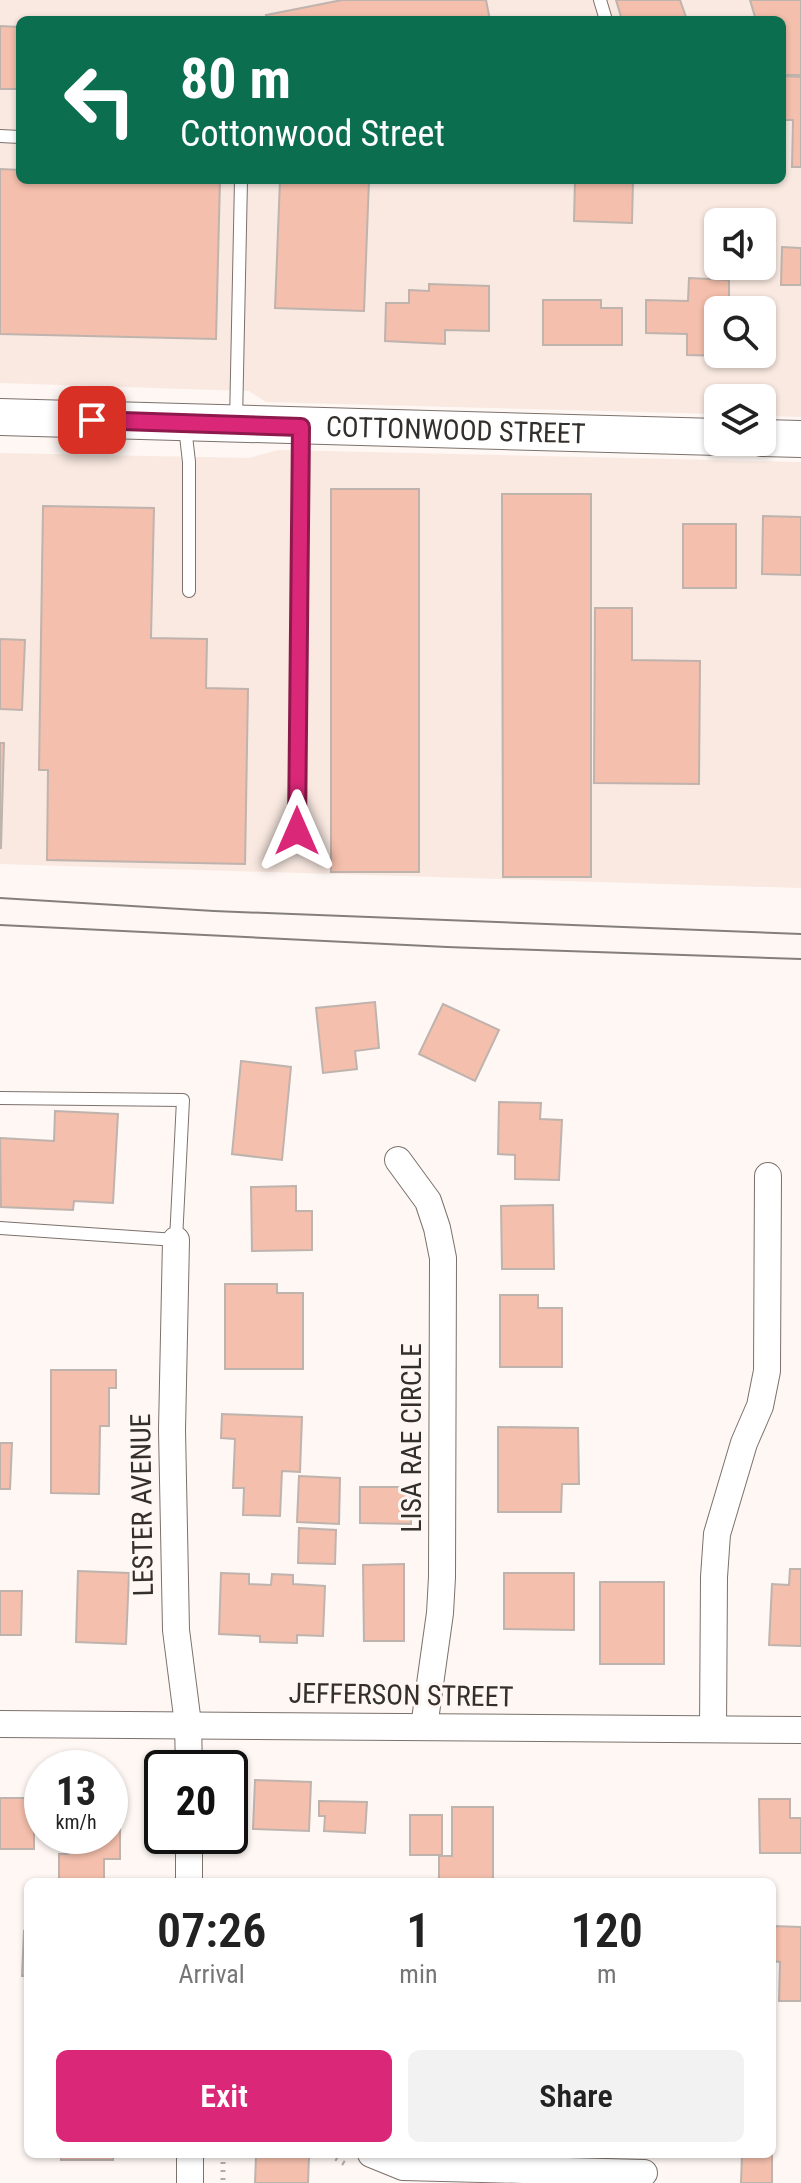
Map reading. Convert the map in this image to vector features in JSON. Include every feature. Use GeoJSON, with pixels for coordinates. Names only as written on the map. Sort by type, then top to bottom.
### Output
{"type":"FeatureCollection","features":[{"type":"Feature","properties":{"kind":"street","name":"COTTONWOOD STREET"},"geometry":{"type":"LineString","coordinates":[[0,417],[704,437]]}},
{"type":"Feature","properties":{"kind":"street"},"geometry":{"type":"LineString","coordinates":[[776,438],[801,439]]}},
{"type":"Feature","properties":{"kind":"street","name":"LISA RAE CIRCLE"},"geometry":{"type":"LineString","coordinates":[[398,1160],[428,1201],[443,1258],[442,1577],[424,1727]]}},
{"type":"Feature","properties":{"kind":"street"},"geometry":{"type":"LineString","coordinates":[[713,1729],[717,1534],[744,1443],[760,1406],[767,1371],[768,1176]]}},
{"type":"Feature","properties":{"kind":"street","name":"LESTER AVENUE"},"geometry":{"type":"LineString","coordinates":[[176,1240],[172,1430],[176,1630],[189,1750]]}},
{"type":"Feature","properties":{"kind":"street","name":"JEFFERSON STREET"},"geometry":{"type":"LineString","coordinates":[[0,1724],[801,1730]]}},
{"type":"Feature","properties":{"kind":"street"},"geometry":{"type":"LineString","coordinates":[[189,1854],[189,1878]]}},
{"type":"Feature","properties":{"kind":"street"},"geometry":{"type":"LineString","coordinates":[[190,2158],[190,2183]]}},
{"type":"Feature","properties":{"kind":"street"},"geometry":{"type":"LineString","coordinates":[[381,2158],[403,2167],[644,2173]]}},
{"type":"Feature","properties":{"kind":"lane"},"geometry":{"type":"LineString","coordinates":[[236,425],[241,184]]}},
{"type":"Feature","properties":{"kind":"lane"},"geometry":{"type":"LineString","coordinates":[[185,423],[189,462],[189,591]]}},
{"type":"Feature","properties":{"kind":"lane"},"geometry":{"type":"LineString","coordinates":[[297,831],[301,427]]}},
{"type":"Feature","properties":{"kind":"lane"},"geometry":{"type":"LineString","coordinates":[[0,1098],[183,1100],[176,1240],[0,1228]]}},
{"type":"Feature","properties":{"kind":"path"},"geometry":{"type":"LineString","coordinates":[[223,2158],[223,2183]]}},
{"type":"Feature","properties":{"kind":"shaded area"},"geometry":{"type":"Polygon","coordinates":[[[0,0],[801,0],[801,417],[776,416],[776,384],[704,384],[704,414],[266,402],[249,391],[0,383],[0,0]]]}},
{"type":"Feature","properties":{"kind":"shaded area"},"geometry":{"type":"Polygon","coordinates":[[[278,450],[801,462],[801,888],[0,864],[0,453],[249,458],[278,450]]]}},
{"type":"Feature","properties":{"kind":"building"},"geometry":{"type":"Polygon","coordinates":[[[342,0],[486,0],[489,16],[266,16],[342,0]]]}},
{"type":"Feature","properties":{"kind":"building"},"geometry":{"type":"Polygon","coordinates":[[[616,0],[680,0],[686,16],[621,16],[616,0]]]}},
{"type":"Feature","properties":{"kind":"building"},"geometry":{"type":"Polygon","coordinates":[[[750,0],[801,0],[801,75],[786,75],[786,16],[755,16],[750,0]]]}},
{"type":"Feature","properties":{"kind":"building"},"geometry":{"type":"Polygon","coordinates":[[[0,26],[16,27],[16,89],[0,89],[0,26]]]}},
{"type":"Feature","properties":{"kind":"building"},"geometry":{"type":"Polygon","coordinates":[[[786,76],[801,77],[801,167],[792,167],[793,120],[786,120],[786,76]]]}},
{"type":"Feature","properties":{"kind":"building"},"geometry":{"type":"Polygon","coordinates":[[[0,169],[16,170],[16,184],[220,184],[216,339],[0,334],[0,169]]]}},
{"type":"Feature","properties":{"kind":"building"},"geometry":{"type":"Polygon","coordinates":[[[280,184],[369,184],[364,311],[275,308],[280,184]]]}},
{"type":"Feature","properties":{"kind":"building"},"geometry":{"type":"Polygon","coordinates":[[[575,184],[633,184],[632,223],[574,221],[575,184]]]}},
{"type":"Feature","properties":{"kind":"building"},"geometry":{"type":"Polygon","coordinates":[[[782,247],[801,248],[801,285],[781,285],[782,247]]]}},
{"type":"Feature","properties":{"kind":"building"},"geometry":{"type":"Polygon","coordinates":[[[689,278],[729,280],[729,296],[704,296],[704,355],[687,355],[687,334],[646,333],[646,300],[688,301],[689,278]]]}},
{"type":"Feature","properties":{"kind":"building"},"geometry":{"type":"Polygon","coordinates":[[[429,284],[489,286],[489,331],[445,330],[445,344],[385,341],[386,303],[409,303],[409,290],[429,291],[429,284]]]}},
{"type":"Feature","properties":{"kind":"building"},"geometry":{"type":"Polygon","coordinates":[[[543,300],[601,300],[601,308],[622,308],[622,345],[543,345],[543,300]]]}},
{"type":"Feature","properties":{"kind":"building"},"geometry":{"type":"Polygon","coordinates":[[[331,489],[419,489],[419,872],[331,872],[331,489]]]}},
{"type":"Feature","properties":{"kind":"building"},"geometry":{"type":"Polygon","coordinates":[[[502,494],[591,494],[591,877],[503,877],[502,494]]]}},
{"type":"Feature","properties":{"kind":"building"},"geometry":{"type":"Polygon","coordinates":[[[43,506],[154,508],[151,638],[207,639],[206,688],[248,689],[245,864],[47,860],[48,770],[39,770],[43,506]]]}},
{"type":"Feature","properties":{"kind":"building"},"geometry":{"type":"Polygon","coordinates":[[[763,516],[801,517],[801,575],[762,574],[763,516]]]}},
{"type":"Feature","properties":{"kind":"building"},"geometry":{"type":"Polygon","coordinates":[[[683,524],[736,524],[736,588],[683,588],[683,524]]]}},
{"type":"Feature","properties":{"kind":"building"},"geometry":{"type":"Polygon","coordinates":[[[595,608],[632,608],[632,660],[700,661],[699,784],[594,783],[595,608]]]}},
{"type":"Feature","properties":{"kind":"building"},"geometry":{"type":"Polygon","coordinates":[[[0,639],[25,640],[22,710],[0,709],[0,639]]]}},
{"type":"Feature","properties":{"kind":"building"},"geometry":{"type":"Polygon","coordinates":[[[0,743],[4,743],[1,848],[0,848],[0,743]]]}},
{"type":"Feature","properties":{"kind":"building"},"geometry":{"type":"Polygon","coordinates":[[[375,1002],[379,1048],[355,1051],[357,1069],[323,1073],[316,1008],[375,1002]]]}},
{"type":"Feature","properties":{"kind":"building"},"geometry":{"type":"Polygon","coordinates":[[[443,1004],[499,1030],[475,1081],[419,1054],[443,1004]]]}},
{"type":"Feature","properties":{"kind":"building"},"geometry":{"type":"Polygon","coordinates":[[[241,1061],[291,1067],[282,1160],[232,1154],[241,1061]]]}},
{"type":"Feature","properties":{"kind":"building"},"geometry":{"type":"Polygon","coordinates":[[[499,1102],[541,1103],[540,1119],[562,1120],[559,1180],[515,1179],[515,1155],[498,1154],[499,1102]]]}},
{"type":"Feature","properties":{"kind":"building"},"geometry":{"type":"Polygon","coordinates":[[[55,1111],[118,1114],[113,1203],[74,1201],[73,1210],[1,1207],[0,1138],[54,1141],[55,1111]]]}},
{"type":"Feature","properties":{"kind":"building"},"geometry":{"type":"Polygon","coordinates":[[[296,1186],[296,1211],[312,1211],[312,1250],[252,1251],[251,1187],[296,1186]]]}},
{"type":"Feature","properties":{"kind":"building"},"geometry":{"type":"Polygon","coordinates":[[[553,1205],[554,1269],[502,1269],[501,1206],[553,1205]]]}},
{"type":"Feature","properties":{"kind":"building"},"geometry":{"type":"Polygon","coordinates":[[[225,1284],[277,1284],[277,1293],[303,1293],[303,1369],[225,1369],[225,1284]]]}},
{"type":"Feature","properties":{"kind":"building"},"geometry":{"type":"Polygon","coordinates":[[[500,1295],[538,1295],[538,1308],[562,1308],[562,1367],[500,1367],[500,1295]]]}},
{"type":"Feature","properties":{"kind":"building"},"geometry":{"type":"Polygon","coordinates":[[[51,1370],[116,1370],[116,1388],[109,1388],[109,1426],[100,1426],[99,1494],[51,1493],[51,1370]]]}},
{"type":"Feature","properties":{"kind":"building"},"geometry":{"type":"Polygon","coordinates":[[[222,1414],[302,1417],[300,1472],[282,1471],[280,1516],[243,1515],[244,1488],[233,1488],[235,1439],[221,1438],[222,1414]]]}},
{"type":"Feature","properties":{"kind":"building"},"geometry":{"type":"Polygon","coordinates":[[[498,1427],[578,1428],[579,1484],[562,1484],[561,1512],[498,1512],[498,1427]]]}},
{"type":"Feature","properties":{"kind":"building"},"geometry":{"type":"Polygon","coordinates":[[[0,1443],[12,1443],[10,1489],[0,1489],[0,1443]]]}},
{"type":"Feature","properties":{"kind":"building"},"geometry":{"type":"Polygon","coordinates":[[[299,1476],[340,1478],[339,1524],[297,1522],[299,1476]]]}},
{"type":"Feature","properties":{"kind":"building"},"geometry":{"type":"Polygon","coordinates":[[[360,1487],[411,1487],[411,1524],[360,1523],[360,1487]]]}},
{"type":"Feature","properties":{"kind":"building"},"geometry":{"type":"Polygon","coordinates":[[[299,1528],[336,1530],[335,1564],[298,1563],[299,1528]]]}},
{"type":"Feature","properties":{"kind":"building"},"geometry":{"type":"Polygon","coordinates":[[[404,1564],[404,1641],[364,1641],[363,1565],[404,1564]]]}},
{"type":"Feature","properties":{"kind":"building"},"geometry":{"type":"Polygon","coordinates":[[[790,1569],[801,1569],[801,1646],[769,1645],[772,1584],[789,1585],[790,1569]]]}},
{"type":"Feature","properties":{"kind":"building"},"geometry":{"type":"Polygon","coordinates":[[[78,1571],[129,1573],[126,1644],[76,1642],[78,1571]]]}},
{"type":"Feature","properties":{"kind":"building"},"geometry":{"type":"Polygon","coordinates":[[[221,1573],[249,1574],[249,1584],[271,1585],[272,1574],[293,1575],[293,1584],[325,1586],[323,1636],[297,1635],[297,1643],[260,1642],[260,1636],[219,1634],[221,1573]]]}},
{"type":"Feature","properties":{"kind":"building"},"geometry":{"type":"Polygon","coordinates":[[[504,1573],[574,1573],[574,1630],[504,1629],[504,1573]]]}},
{"type":"Feature","properties":{"kind":"building"},"geometry":{"type":"Polygon","coordinates":[[[600,1582],[664,1582],[664,1664],[600,1664],[600,1582]]]}},
{"type":"Feature","properties":{"kind":"building"},"geometry":{"type":"Polygon","coordinates":[[[0,1591],[22,1591],[21,1635],[0,1635],[0,1591]]]}},
{"type":"Feature","properties":{"kind":"building"},"geometry":{"type":"Polygon","coordinates":[[[255,1780],[311,1782],[309,1831],[253,1829],[255,1780]]]}},
{"type":"Feature","properties":{"kind":"building"},"geometry":{"type":"Polygon","coordinates":[[[0,1798],[24,1798],[24,1849],[0,1849],[0,1798]]]}},
{"type":"Feature","properties":{"kind":"building"},"geometry":{"type":"Polygon","coordinates":[[[759,1799],[790,1799],[790,1818],[801,1818],[801,1853],[760,1853],[759,1799]]]}},
{"type":"Feature","properties":{"kind":"building"},"geometry":{"type":"Polygon","coordinates":[[[319,1801],[367,1802],[365,1833],[324,1831],[325,1816],[319,1816],[319,1801]]]}},
{"type":"Feature","properties":{"kind":"building"},"geometry":{"type":"Polygon","coordinates":[[[452,1807],[493,1807],[493,1878],[439,1878],[439,1856],[452,1856],[452,1807]]]}},
{"type":"Feature","properties":{"kind":"building"},"geometry":{"type":"Polygon","coordinates":[[[410,1815],[442,1815],[442,1855],[410,1855],[410,1815]]]}},
{"type":"Feature","properties":{"kind":"building"},"geometry":{"type":"Polygon","coordinates":[[[59,1854],[120,1854],[120,1859],[104,1859],[104,1878],[59,1878],[59,1854]]]}},
{"type":"Feature","properties":{"kind":"building"},"geometry":{"type":"Polygon","coordinates":[[[776,1926],[801,1927],[801,2001],[779,2001],[780,1962],[776,1962],[776,1926]]]}},
{"type":"Feature","properties":{"kind":"building"},"geometry":{"type":"Polygon","coordinates":[[[24,1931],[24,1976],[22,1976],[24,1931]]]}},
{"type":"Feature","properties":{"kind":"building"},"geometry":{"type":"Polygon","coordinates":[[[61,2158],[113,2158],[113,2160],[61,2158]]]}},
{"type":"Feature","properties":{"kind":"building"},"geometry":{"type":"Polygon","coordinates":[[[256,2158],[309,2158],[308,2183],[255,2183],[256,2158]]]}},
{"type":"Feature","properties":{"kind":"building"},"geometry":{"type":"Polygon","coordinates":[[[742,2158],[772,2158],[772,2183],[741,2183],[742,2158]]]}},
{"type":"Feature","properties":{"kind":"tram line"},"geometry":{"type":"LineString","coordinates":[[0,898],[214,911],[801,934]]}},
{"type":"Feature","properties":{"kind":"tram line"},"geometry":{"type":"LineString","coordinates":[[0,925],[447,947],[801,959]]}},
{"type":"Feature","properties":{"kind":"route"},"geometry":{"type":"LineString","coordinates":[[92,420],[301,427],[297,831]]}}]}
